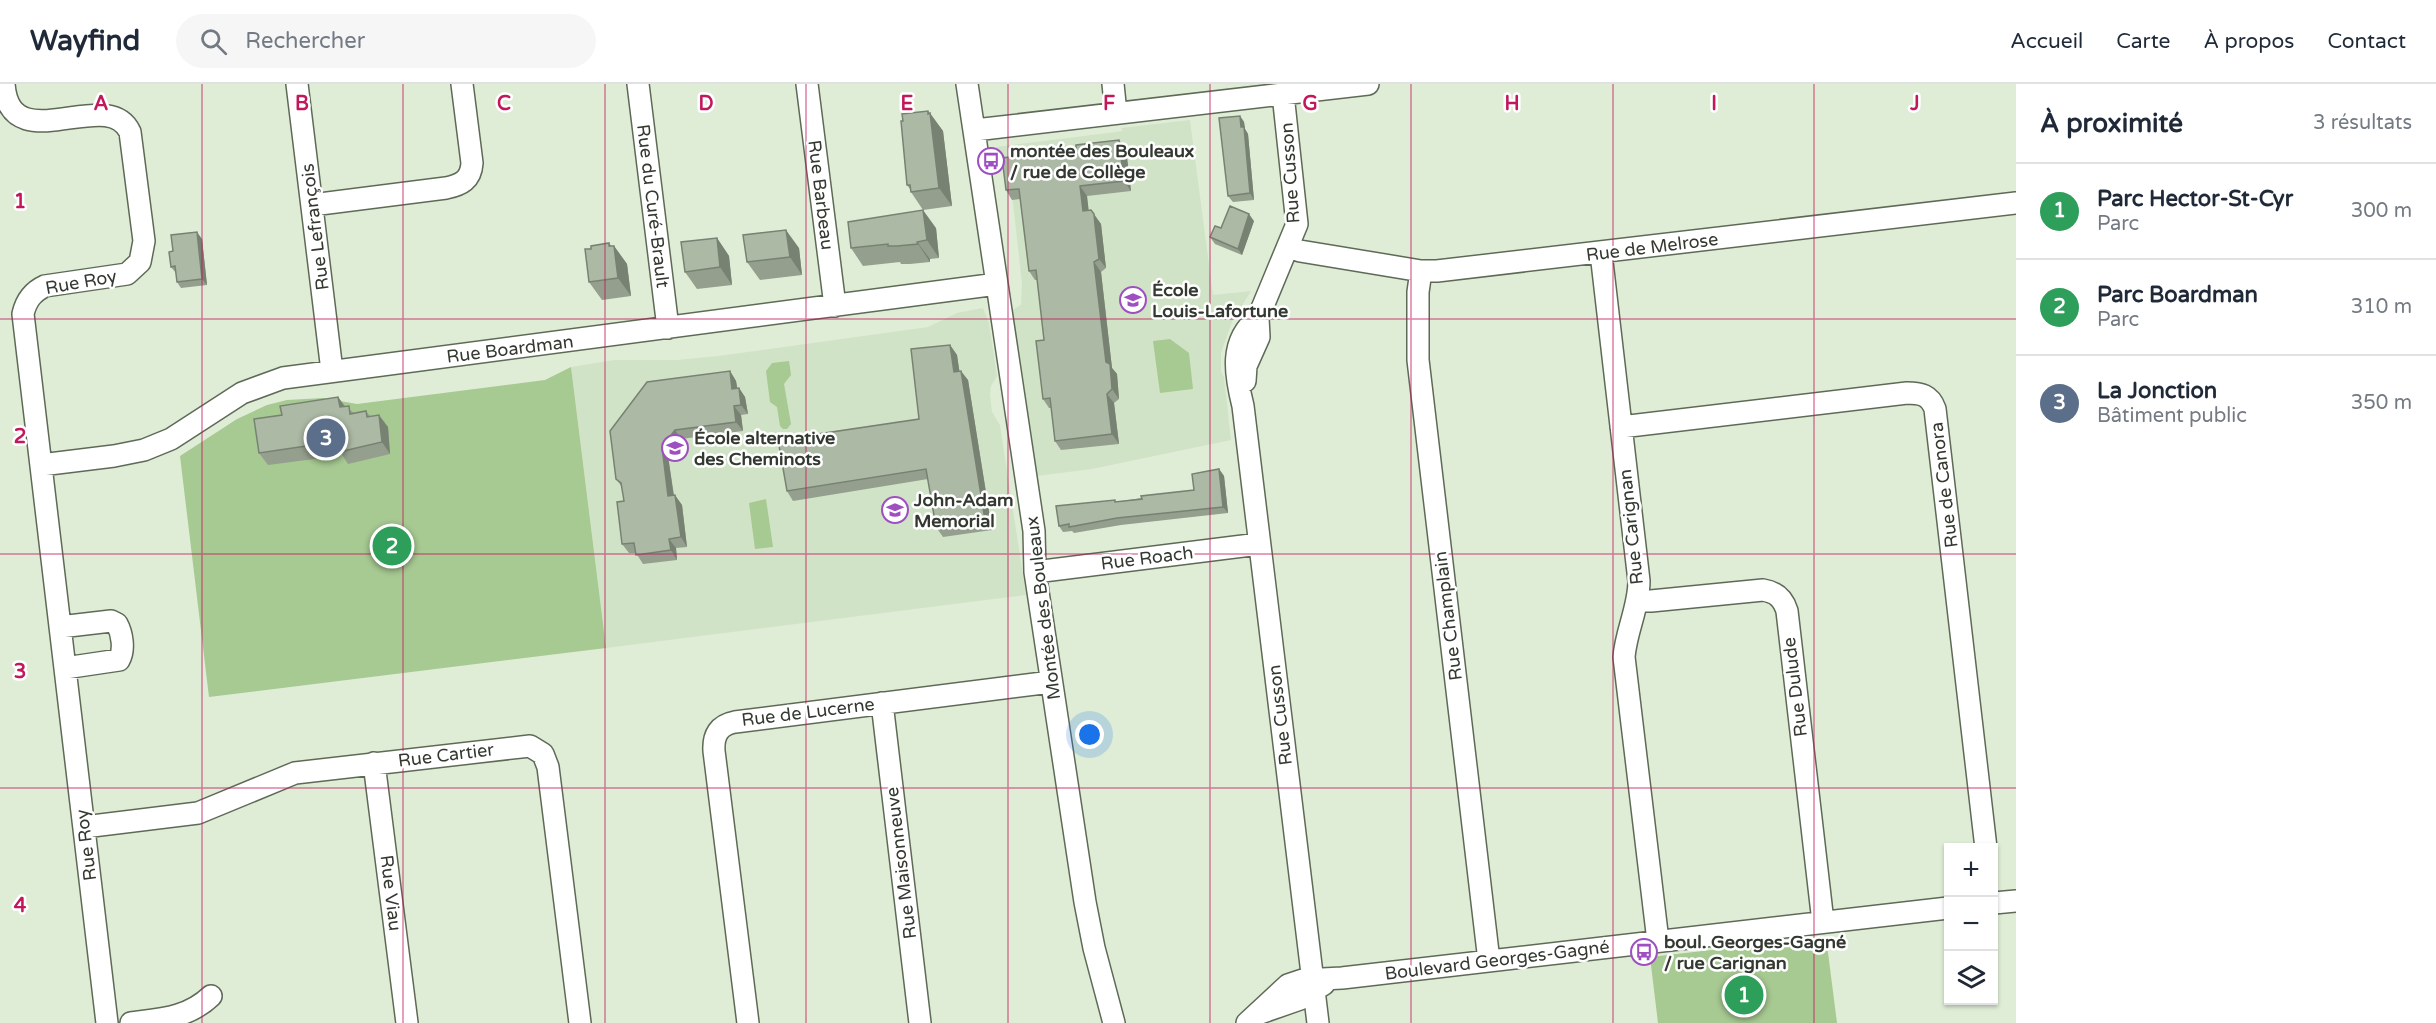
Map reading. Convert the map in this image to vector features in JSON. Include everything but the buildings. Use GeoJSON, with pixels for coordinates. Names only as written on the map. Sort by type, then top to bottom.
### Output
{"type":"FeatureCollection","features":[{"type":"Feature","properties":{"kind":"street","name":"Rue Roy"},"geometry":{"type":"LineString","coordinates":[[4,84],[5,96],[13,111],[28,119],[99,113],[122,118],[130,132],[143,231],[143,253],[140,262],[127,274],[45,286],[34,292],[25,306],[24,324],[107,1023]]}},
{"type":"Feature","properties":{"kind":"street","name":"Rue Lefrançois"},"geometry":{"type":"LineString","coordinates":[[297,84],[332,371]]}},
{"type":"Feature","properties":{"kind":"street"},"geometry":{"type":"LineString","coordinates":[[312,205],[446,188],[464,182],[471,171],[472,163],[462,84]]}},
{"type":"Feature","properties":{"kind":"street","name":"Rue du Curé-Brault"},"geometry":{"type":"LineString","coordinates":[[638,84],[668,328]]}},
{"type":"Feature","properties":{"kind":"street","name":"Rue Barbeau"},"geometry":{"type":"LineString","coordinates":[[807,84],[835,306]]}},
{"type":"Feature","properties":{"kind":"street","name":"Montée des Bouleaux"},"geometry":{"type":"LineString","coordinates":[[967,84],[1034,531],[1035,572],[1051,682],[1090,926],[1114,1023]]}},
{"type":"Feature","properties":{"kind":"street"},"geometry":{"type":"LineString","coordinates":[[1113,84],[1116,113]]}},
{"type":"Feature","properties":{"kind":"street"},"geometry":{"type":"LineString","coordinates":[[975,130],[1116,113],[1257,90],[1283,93],[1368,84]]}},
{"type":"Feature","properties":{"kind":"street","name":"Rue Cusson"},"geometry":{"type":"LineString","coordinates":[[1283,93],[1297,216],[1296,230],[1258,318],[1246,328],[1236,355],[1236,376],[1243,406],[1259,544],[1319,983],[1318,1023]]}},
{"type":"Feature","properties":{"kind":"street","name":"Rue de Melrose"},"geometry":{"type":"LineString","coordinates":[[1289,247],[1300,251],[1421,271],[1437,271],[1601,254],[2016,203]]}},
{"type":"Feature","properties":{"kind":"street","name":"Rue Carignan"},"geometry":{"type":"LineString","coordinates":[[1601,254],[1639,581],[1637,601],[1624,657],[1658,941]]}},
{"type":"Feature","properties":{"kind":"street","name":"Rue Champlain"},"geometry":{"type":"LineString","coordinates":[[1421,271],[1418,291],[1418,360],[1490,961]]}},
{"type":"Feature","properties":{"kind":"street","name":"Rue Boardman"},"geometry":{"type":"LineString","coordinates":[[41,465],[144,450],[171,439],[230,399],[283,378],[997,284]]}},
{"type":"Feature","properties":{"kind":"street","name":"Rue de Canora"},"geometry":{"type":"LineString","coordinates":[[1621,427],[1907,393],[1923,394],[1929,398],[1935,408],[1985,843]]}},
{"type":"Feature","properties":{"kind":"street","name":"Rue Roach"},"geometry":{"type":"LineString","coordinates":[[1035,572],[1259,544]]}},
{"type":"Feature","properties":{"kind":"street","name":"Rue Dulude"},"geometry":{"type":"LineString","coordinates":[[1637,601],[1658,601],[1763,590],[1776,594],[1782,599],[1787,611],[1823,922]]}},
{"type":"Feature","properties":{"kind":"street"},"geometry":{"type":"LineString","coordinates":[[60,627],[111,621],[117,624],[120,631],[123,653],[118,660],[65,668]]}},
{"type":"Feature","properties":{"kind":"street","name":"Rue de Lucerne"},"geometry":{"type":"LineString","coordinates":[[747,1023],[714,751],[716,734],[724,725],[1051,682]]}},
{"type":"Feature","properties":{"kind":"street","name":"Rue Maisonneuve"},"geometry":{"type":"LineString","coordinates":[[882,703],[920,1023]]}},
{"type":"Feature","properties":{"kind":"street","name":"Rue Cartier"},"geometry":{"type":"LineString","coordinates":[[84,826],[198,813],[287,776],[374,763],[530,746],[543,754],[548,766],[580,1023]]}},
{"type":"Feature","properties":{"kind":"street","name":"Rue Viau"},"geometry":{"type":"LineString","coordinates":[[374,763],[407,1023]]}},
{"type":"Feature","properties":{"kind":"street"},"geometry":{"type":"LineString","coordinates":[[1998,903],[2016,901]]}},
{"type":"Feature","properties":{"kind":"street","name":"Boulevard Georges-Gagné"},"geometry":{"type":"LineString","coordinates":[[1253,1018],[1276,994],[1297,981],[1319,983],[1944,908]]}},
{"type":"Feature","properties":{"kind":"street"},"geometry":{"type":"LineString","coordinates":[[131,1023],[179,1016],[201,1005],[211,996]]}},
{"type":"Feature","properties":{"kind":"shaded area","name":"École Louis-Lafortune"},"geometry":{"type":"Polygon","coordinates":[[[1190,120],[1213,295],[1251,291],[1232,322],[1221,353],[1221,371],[1224,377],[1231,440],[1092,469],[1037,476],[1012,310],[1021,305],[1022,283],[1009,168],[996,147],[1190,120]]]}},
{"type":"Feature","properties":{"kind":"shaded area"},"geometry":{"type":"Polygon","coordinates":[[[983,308],[989,323],[997,376],[991,386],[992,412],[1000,425],[1026,595],[606,648],[571,367],[614,360],[677,360],[718,356],[928,327],[957,313],[983,308]]]}},
{"type":"Feature","properties":{"kind":"green space"},"geometry":{"type":"Polygon","coordinates":[[[1170,339],[1189,353],[1193,389],[1160,393],[1153,341],[1170,339]]]}},
{"type":"Feature","properties":{"kind":"green space"},"geometry":{"type":"Polygon","coordinates":[[[789,361],[791,375],[784,384],[791,424],[787,429],[783,429],[780,426],[777,407],[770,402],[766,371],[772,363],[789,361]]]}},
{"type":"Feature","properties":{"kind":"green space"},"geometry":{"type":"Polygon","coordinates":[[[571,367],[606,648],[209,697],[180,456],[237,419],[267,405],[287,400],[323,398],[357,404],[545,380],[571,367]]]}},
{"type":"Feature","properties":{"kind":"green space"},"geometry":{"type":"Polygon","coordinates":[[[766,499],[773,547],[755,549],[749,503],[766,499]]]}},
{"type":"Feature","properties":{"kind":"green space"},"geometry":{"type":"Polygon","coordinates":[[[1826,937],[1837,1023],[1658,1023],[1650,957],[1826,937]]]}},
{"type":"Feature","properties":{"kind":"place","name":"montée des Bouleaux / rue de Collège"},"geometry":{"type":"Point","coordinates":[991,161]}},
{"type":"Feature","properties":{"kind":"place","name":"École Louis-Lafortune"},"geometry":{"type":"Point","coordinates":[1133,300]}},
{"type":"Feature","properties":{"kind":"place","name":"La Jonction"},"geometry":{"type":"Point","coordinates":[326,438]}},
{"type":"Feature","properties":{"kind":"place","name":"École alternative des Cheminots"},"geometry":{"type":"Point","coordinates":[675,448]}},
{"type":"Feature","properties":{"kind":"place","name":"John-Adam Memorial"},"geometry":{"type":"Point","coordinates":[895,510]}},
{"type":"Feature","properties":{"kind":"place","name":"Parc Boardman"},"geometry":{"type":"Point","coordinates":[392,546]}},
{"type":"Feature","properties":{"kind":"place","name":"boul. Georges-Gagné / rue Carignan"},"geometry":{"type":"Point","coordinates":[1644,952]}},
{"type":"Feature","properties":{"kind":"place","name":"Parc Hector-St-Cyr"},"geometry":{"type":"Point","coordinates":[1744,995]}}]}
